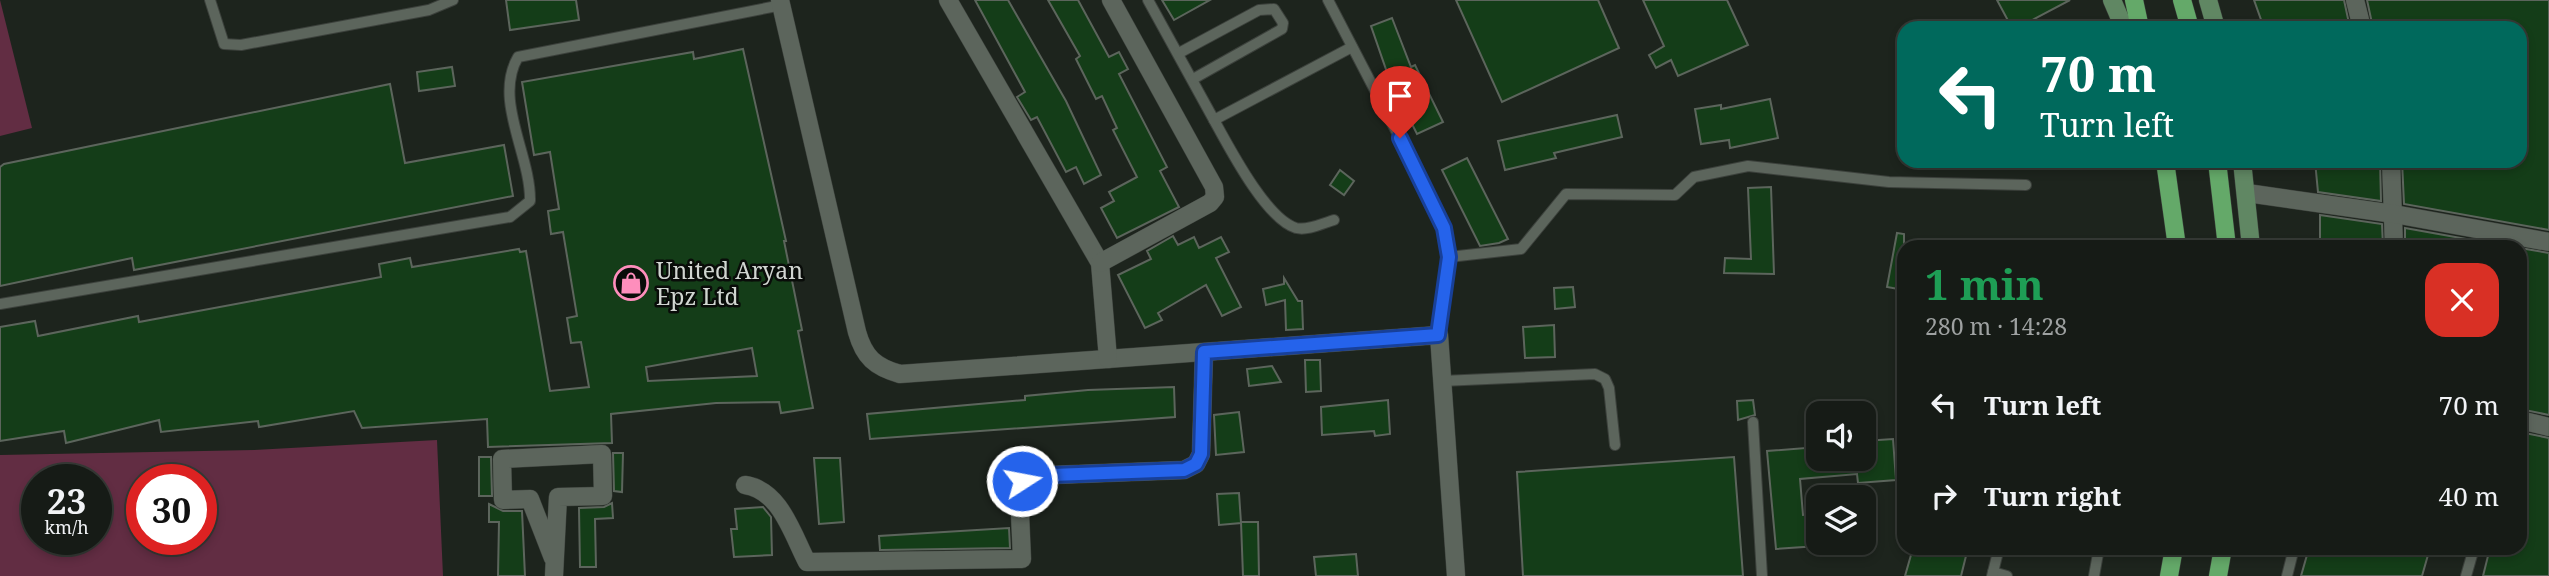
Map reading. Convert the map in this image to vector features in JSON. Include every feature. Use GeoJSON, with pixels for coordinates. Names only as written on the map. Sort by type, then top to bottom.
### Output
{"type":"FeatureCollection","features":[{"type":"Feature","properties":{"kind":"main road"},"geometry":{"type":"LineString","coordinates":[[2112,0],[2120,21]]}},
{"type":"Feature","properties":{"kind":"main road"},"geometry":{"type":"LineString","coordinates":[[2134,0],[2138,21]]}},
{"type":"Feature","properties":{"kind":"main road"},"geometry":{"type":"LineString","coordinates":[[2182,0],[2188,21]]}},
{"type":"Feature","properties":{"kind":"main road"},"geometry":{"type":"LineString","coordinates":[[2208,0],[2214,21]]}},
{"type":"Feature","properties":{"kind":"main road"},"geometry":{"type":"LineString","coordinates":[[2166,168],[2176,240]]}},
{"type":"Feature","properties":{"kind":"main road"},"geometry":{"type":"LineString","coordinates":[[2218,168],[2226,240]]}},
{"type":"Feature","properties":{"kind":"main road"},"geometry":{"type":"LineString","coordinates":[[2243,168],[2250,240]]}},
{"type":"Feature","properties":{"kind":"main road"},"geometry":{"type":"LineString","coordinates":[[2169,576],[2173,555]]}},
{"type":"Feature","properties":{"kind":"main road"},"geometry":{"type":"LineString","coordinates":[[2218,576],[2222,555]]}},
{"type":"Feature","properties":{"kind":"street"},"geometry":{"type":"LineString","coordinates":[[948,0],[1100,263],[1108,359]]}},
{"type":"Feature","properties":{"kind":"street"},"geometry":{"type":"LineString","coordinates":[[1100,263],[1210,203],[1215,197],[1214,187],[1111,0]]}},
{"type":"Feature","properties":{"kind":"street"},"geometry":{"type":"LineString","coordinates":[[2355,0],[2360,21]]}},
{"type":"Feature","properties":{"kind":"street"},"geometry":{"type":"LineString","coordinates":[[781,2],[857,332],[862,348],[871,362],[900,374],[1438,335],[1456,576]]}},
{"type":"Feature","properties":{"kind":"street"},"geometry":{"type":"LineString","coordinates":[[2391,168],[2394,240]]}},
{"type":"Feature","properties":{"kind":"street"},"geometry":{"type":"LineString","coordinates":[[2247,193],[2394,214],[2549,242]]}},
{"type":"Feature","properties":{"kind":"street"},"geometry":{"type":"LineString","coordinates":[[745,485],[759,487],[771,496],[806,569],[1022,568],[1019,491],[1026,476],[1184,470],[1196,464],[1201,454],[1204,352]]}},
{"type":"Feature","properties":{"kind":"street"},"geometry":{"type":"LineString","coordinates":[[2527,422],[2549,427]]}},
{"type":"Feature","properties":{"kind":"street"},"geometry":{"type":"LineString","coordinates":[[602,454],[603,496],[558,497],[503,499],[502,459],[602,454]]}},
{"type":"Feature","properties":{"kind":"street"},"geometry":{"type":"LineString","coordinates":[[553,567],[558,497]]}},
{"type":"Feature","properties":{"kind":"street"},"geometry":{"type":"LineString","coordinates":[[530,499],[553,567]]}},
{"type":"Feature","properties":{"kind":"lane"},"geometry":{"type":"LineString","coordinates":[[210,0],[224,44],[241,45],[429,10],[453,0]]}},
{"type":"Feature","properties":{"kind":"lane"},"geometry":{"type":"LineString","coordinates":[[1148,0],[1246,177],[1276,214],[1295,228],[1306,228],[1334,220]]}},
{"type":"Feature","properties":{"kind":"lane"},"geometry":{"type":"LineString","coordinates":[[1328,0],[1444,228],[1449,257],[1438,335]]}},
{"type":"Feature","properties":{"kind":"lane"},"geometry":{"type":"LineString","coordinates":[[0,304],[510,217],[530,201],[530,184],[512,109],[509,73],[518,57],[781,2]]}},
{"type":"Feature","properties":{"kind":"lane"},"geometry":{"type":"LineString","coordinates":[[1179,53],[1259,10],[1274,9],[1283,23],[1282,29],[1274,34],[1193,79]]}},
{"type":"Feature","properties":{"kind":"lane"},"geometry":{"type":"LineString","coordinates":[[1214,120],[1352,47]]}},
{"type":"Feature","properties":{"kind":"lane"},"geometry":{"type":"LineString","coordinates":[[1449,257],[1521,250],[1566,194],[1675,195],[1694,177],[1748,166],[1889,182],[2025,185]]}},
{"type":"Feature","properties":{"kind":"lane"},"geometry":{"type":"LineString","coordinates":[[1442,381],[1595,374],[1605,379],[1609,388],[1615,445]]}},
{"type":"Feature","properties":{"kind":"lane"},"geometry":{"type":"LineString","coordinates":[[1753,422],[1762,576]]}},
{"type":"Feature","properties":{"kind":"lane"},"geometry":{"type":"LineString","coordinates":[[1997,555],[1992,574],[2007,576]]}},
{"type":"Feature","properties":{"kind":"lane"},"geometry":{"type":"LineString","coordinates":[[2094,576],[2098,555]]}},
{"type":"Feature","properties":{"kind":"lane"},"geometry":{"type":"LineString","coordinates":[[2287,576],[2292,555]]}},
{"type":"Feature","properties":{"kind":"lane"},"geometry":{"type":"LineString","coordinates":[[2466,576],[2472,555]]}},
{"type":"Feature","properties":{"kind":"shaded area"},"geometry":{"type":"Polygon","coordinates":[[[0,0],[32,128],[0,136],[0,0]]]}},
{"type":"Feature","properties":{"kind":"shaded area"},"geometry":{"type":"Polygon","coordinates":[[[437,440],[443,576],[0,576],[0,455],[254,450],[437,440]]]}},
{"type":"Feature","properties":{"kind":"building"},"geometry":{"type":"Polygon","coordinates":[[[506,0],[576,0],[579,20],[510,30],[506,0]]]}},
{"type":"Feature","properties":{"kind":"building"},"geometry":{"type":"Polygon","coordinates":[[[975,0],[1008,0],[1066,101],[1101,175],[1084,184],[1076,167],[1066,172],[1037,117],[1031,120],[1017,97],[1025,92],[975,0]]]}},
{"type":"Feature","properties":{"kind":"building"},"geometry":{"type":"Polygon","coordinates":[[[1048,0],[1078,0],[1109,57],[1119,52],[1128,69],[1119,74],[1167,167],[1160,171],[1179,207],[1117,238],[1101,208],[1114,201],[1109,192],[1137,177],[1113,130],[1117,128],[1102,96],[1096,99],[1076,59],[1080,56],[1048,0]]]}},
{"type":"Feature","properties":{"kind":"building"},"geometry":{"type":"Polygon","coordinates":[[[1162,0],[1210,0],[1174,20],[1162,0]]]}},
{"type":"Feature","properties":{"kind":"building"},"geometry":{"type":"Polygon","coordinates":[[[1456,0],[1598,0],[1619,48],[1502,102],[1456,0]]]}},
{"type":"Feature","properties":{"kind":"building"},"geometry":{"type":"Polygon","coordinates":[[[1643,0],[1727,0],[1748,45],[1678,76],[1671,60],[1656,68],[1649,55],[1664,46],[1643,0]]]}},
{"type":"Feature","properties":{"kind":"building"},"geometry":{"type":"Polygon","coordinates":[[[1997,0],[2070,0],[2030,21],[2008,21],[1997,0]]]}},
{"type":"Feature","properties":{"kind":"building"},"geometry":{"type":"Polygon","coordinates":[[[2254,0],[2344,0],[2348,21],[2262,21],[2254,0]]]}},
{"type":"Feature","properties":{"kind":"building"},"geometry":{"type":"Polygon","coordinates":[[[2367,0],[2549,0],[2549,230],[2404,204],[2402,168],[2527,168],[2527,21],[2372,21],[2367,0]]]}},
{"type":"Feature","properties":{"kind":"building"},"geometry":{"type":"Polygon","coordinates":[[[1392,18],[1411,67],[1415,65],[1443,122],[1417,134],[1389,78],[1371,26],[1392,18]]]}},
{"type":"Feature","properties":{"kind":"building"},"geometry":{"type":"Polygon","coordinates":[[[743,49],[786,241],[802,330],[798,331],[813,408],[781,413],[779,402],[716,403],[611,414],[612,443],[488,447],[487,419],[362,428],[354,411],[259,427],[258,421],[161,432],[159,420],[66,443],[64,431],[0,441],[0,327],[35,321],[38,336],[138,316],[139,322],[381,277],[379,264],[410,258],[412,267],[519,249],[520,252],[526,251],[550,391],[589,387],[581,342],[571,343],[567,318],[577,316],[563,232],[551,234],[548,211],[559,209],[550,152],[534,155],[522,82],[693,52],[694,59],[743,49]],[[752,348],[646,367],[648,381],[757,376],[752,348]]]}},
{"type":"Feature","properties":{"kind":"building"},"geometry":{"type":"Polygon","coordinates":[[[452,67],[455,86],[419,91],[417,72],[452,67]]]}},
{"type":"Feature","properties":{"kind":"building"},"geometry":{"type":"Polygon","coordinates":[[[390,84],[405,163],[504,145],[513,196],[134,270],[132,258],[0,286],[0,167],[4,164],[390,84]]]}},
{"type":"Feature","properties":{"kind":"building"},"geometry":{"type":"Polygon","coordinates":[[[1770,99],[1778,138],[1730,148],[1729,140],[1701,144],[1695,109],[1721,105],[1721,109],[1770,99]]]}},
{"type":"Feature","properties":{"kind":"building"},"geometry":{"type":"Polygon","coordinates":[[[1617,115],[1622,137],[1554,153],[1556,158],[1505,170],[1498,141],[1617,115]]]}},
{"type":"Feature","properties":{"kind":"building"},"geometry":{"type":"Polygon","coordinates":[[[1467,158],[1508,239],[1499,243],[1480,246],[1442,170],[1467,158]]]}},
{"type":"Feature","properties":{"kind":"building"},"geometry":{"type":"Polygon","coordinates":[[[2316,168],[2380,168],[2381,201],[2318,192],[2316,168]]]}},
{"type":"Feature","properties":{"kind":"building"},"geometry":{"type":"Polygon","coordinates":[[[1340,170],[1354,181],[1344,195],[1330,185],[1340,170]]]}},
{"type":"Feature","properties":{"kind":"building"},"geometry":{"type":"Polygon","coordinates":[[[1771,187],[1774,274],[1724,273],[1725,258],[1751,259],[1748,188],[1771,187]]]}},
{"type":"Feature","properties":{"kind":"building"},"geometry":{"type":"Polygon","coordinates":[[[2320,215],[2382,224],[2383,240],[2320,240],[2320,215]]]}},
{"type":"Feature","properties":{"kind":"building"},"geometry":{"type":"Polygon","coordinates":[[[2405,228],[2472,240],[2405,240],[2405,228]]]}},
{"type":"Feature","properties":{"kind":"building"},"geometry":{"type":"Polygon","coordinates":[[[1897,233],[1904,234],[1904,240],[1897,240],[1897,289],[1887,287],[1897,233]]]}},
{"type":"Feature","properties":{"kind":"building"},"geometry":{"type":"Polygon","coordinates":[[[1173,236],[1178,245],[1194,237],[1199,248],[1221,237],[1229,252],[1216,258],[1241,307],[1222,316],[1206,285],[1158,313],[1162,320],[1145,328],[1118,275],[1151,259],[1147,251],[1173,236]]]}},
{"type":"Feature","properties":{"kind":"building"},"geometry":{"type":"Polygon","coordinates":[[[2527,249],[2549,253],[2549,415],[2527,410],[2527,249]]]}},
{"type":"Feature","properties":{"kind":"building"},"geometry":{"type":"Polygon","coordinates":[[[1284,278],[1298,301],[1302,301],[1303,329],[1286,330],[1285,300],[1266,305],[1263,289],[1284,284],[1284,278]]]}},
{"type":"Feature","properties":{"kind":"building"},"geometry":{"type":"Polygon","coordinates":[[[1573,287],[1575,307],[1555,309],[1554,288],[1573,287]]]}},
{"type":"Feature","properties":{"kind":"building"},"geometry":{"type":"Polygon","coordinates":[[[1554,325],[1555,357],[1525,358],[1523,327],[1554,325]]]}},
{"type":"Feature","properties":{"kind":"building"},"geometry":{"type":"Polygon","coordinates":[[[1305,360],[1320,360],[1321,391],[1306,392],[1305,360]]]}},
{"type":"Feature","properties":{"kind":"building"},"geometry":{"type":"Polygon","coordinates":[[[1272,366],[1281,382],[1249,386],[1247,369],[1272,366]]]}},
{"type":"Feature","properties":{"kind":"building"},"geometry":{"type":"Polygon","coordinates":[[[1174,387],[1175,417],[870,439],[867,414],[1025,400],[1025,396],[1088,390],[1174,387]]]}},
{"type":"Feature","properties":{"kind":"building"},"geometry":{"type":"Polygon","coordinates":[[[1388,400],[1390,434],[1375,436],[1374,431],[1322,435],[1321,407],[1388,400]]]}},
{"type":"Feature","properties":{"kind":"building"},"geometry":{"type":"Polygon","coordinates":[[[1753,400],[1755,415],[1738,420],[1737,401],[1753,400]]]}},
{"type":"Feature","properties":{"kind":"building"},"geometry":{"type":"Polygon","coordinates":[[[1239,412],[1244,452],[1216,455],[1214,415],[1239,412]]]}},
{"type":"Feature","properties":{"kind":"building"},"geometry":{"type":"Polygon","coordinates":[[[2527,433],[2549,438],[2549,576],[2483,576],[2488,555],[2527,555],[2527,433]]]}},
{"type":"Feature","properties":{"kind":"building"},"geometry":{"type":"Polygon","coordinates":[[[1893,439],[1896,480],[1858,483],[1857,474],[1800,479],[1803,515],[1806,515],[1806,547],[1776,549],[1767,451],[1806,448],[1806,471],[1876,471],[1876,440],[1893,439]]]}},
{"type":"Feature","properties":{"kind":"building"},"geometry":{"type":"Polygon","coordinates":[[[613,453],[623,453],[622,492],[614,491],[613,453]]]}},
{"type":"Feature","properties":{"kind":"building"},"geometry":{"type":"Polygon","coordinates":[[[479,457],[491,457],[492,496],[479,496],[479,457]]]}},
{"type":"Feature","properties":{"kind":"building"},"geometry":{"type":"Polygon","coordinates":[[[1734,457],[1743,576],[1523,576],[1517,472],[1734,457]]]}},
{"type":"Feature","properties":{"kind":"building"},"geometry":{"type":"Polygon","coordinates":[[[814,458],[840,458],[844,522],[819,524],[814,458]]]}},
{"type":"Feature","properties":{"kind":"building"},"geometry":{"type":"Polygon","coordinates":[[[1239,493],[1241,523],[1219,525],[1217,494],[1239,493]]]}},
{"type":"Feature","properties":{"kind":"building"},"geometry":{"type":"Polygon","coordinates":[[[612,503],[613,518],[595,519],[596,567],[580,567],[579,508],[604,507],[612,503]]]}},
{"type":"Feature","properties":{"kind":"building"},"geometry":{"type":"Polygon","coordinates":[[[489,504],[503,511],[522,511],[525,576],[498,576],[499,522],[489,522],[489,504]]]}},
{"type":"Feature","properties":{"kind":"building"},"geometry":{"type":"Polygon","coordinates":[[[763,507],[771,517],[772,555],[734,557],[731,529],[737,529],[735,509],[763,507]]]}},
{"type":"Feature","properties":{"kind":"building"},"geometry":{"type":"Polygon","coordinates":[[[1241,522],[1258,522],[1259,576],[1243,576],[1241,522]]]}},
{"type":"Feature","properties":{"kind":"building"},"geometry":{"type":"Polygon","coordinates":[[[1009,528],[1010,548],[880,550],[879,536],[1009,528]]]}},
{"type":"Feature","properties":{"kind":"building"},"geometry":{"type":"Polygon","coordinates":[[[1356,554],[1358,576],[1316,576],[1314,557],[1356,554]]]}},
{"type":"Feature","properties":{"kind":"building"},"geometry":{"type":"Polygon","coordinates":[[[1911,555],[1966,555],[1961,576],[1905,576],[1911,555]]]}},
{"type":"Feature","properties":{"kind":"building"},"geometry":{"type":"Polygon","coordinates":[[[2307,555],[2428,555],[2422,576],[2301,576],[2307,555]]]}},
{"type":"Feature","properties":{"kind":"place","name":"United Aryan Epz Ltd"},"geometry":{"type":"Point","coordinates":[631,283]}},
{"type":"Feature","properties":{"kind":"route"},"geometry":{"type":"LineString","coordinates":[[1022,481],[1026,476],[1184,470],[1196,464],[1201,454],[1204,352],[1438,335],[1449,257],[1444,228],[1400,138]]}}]}
